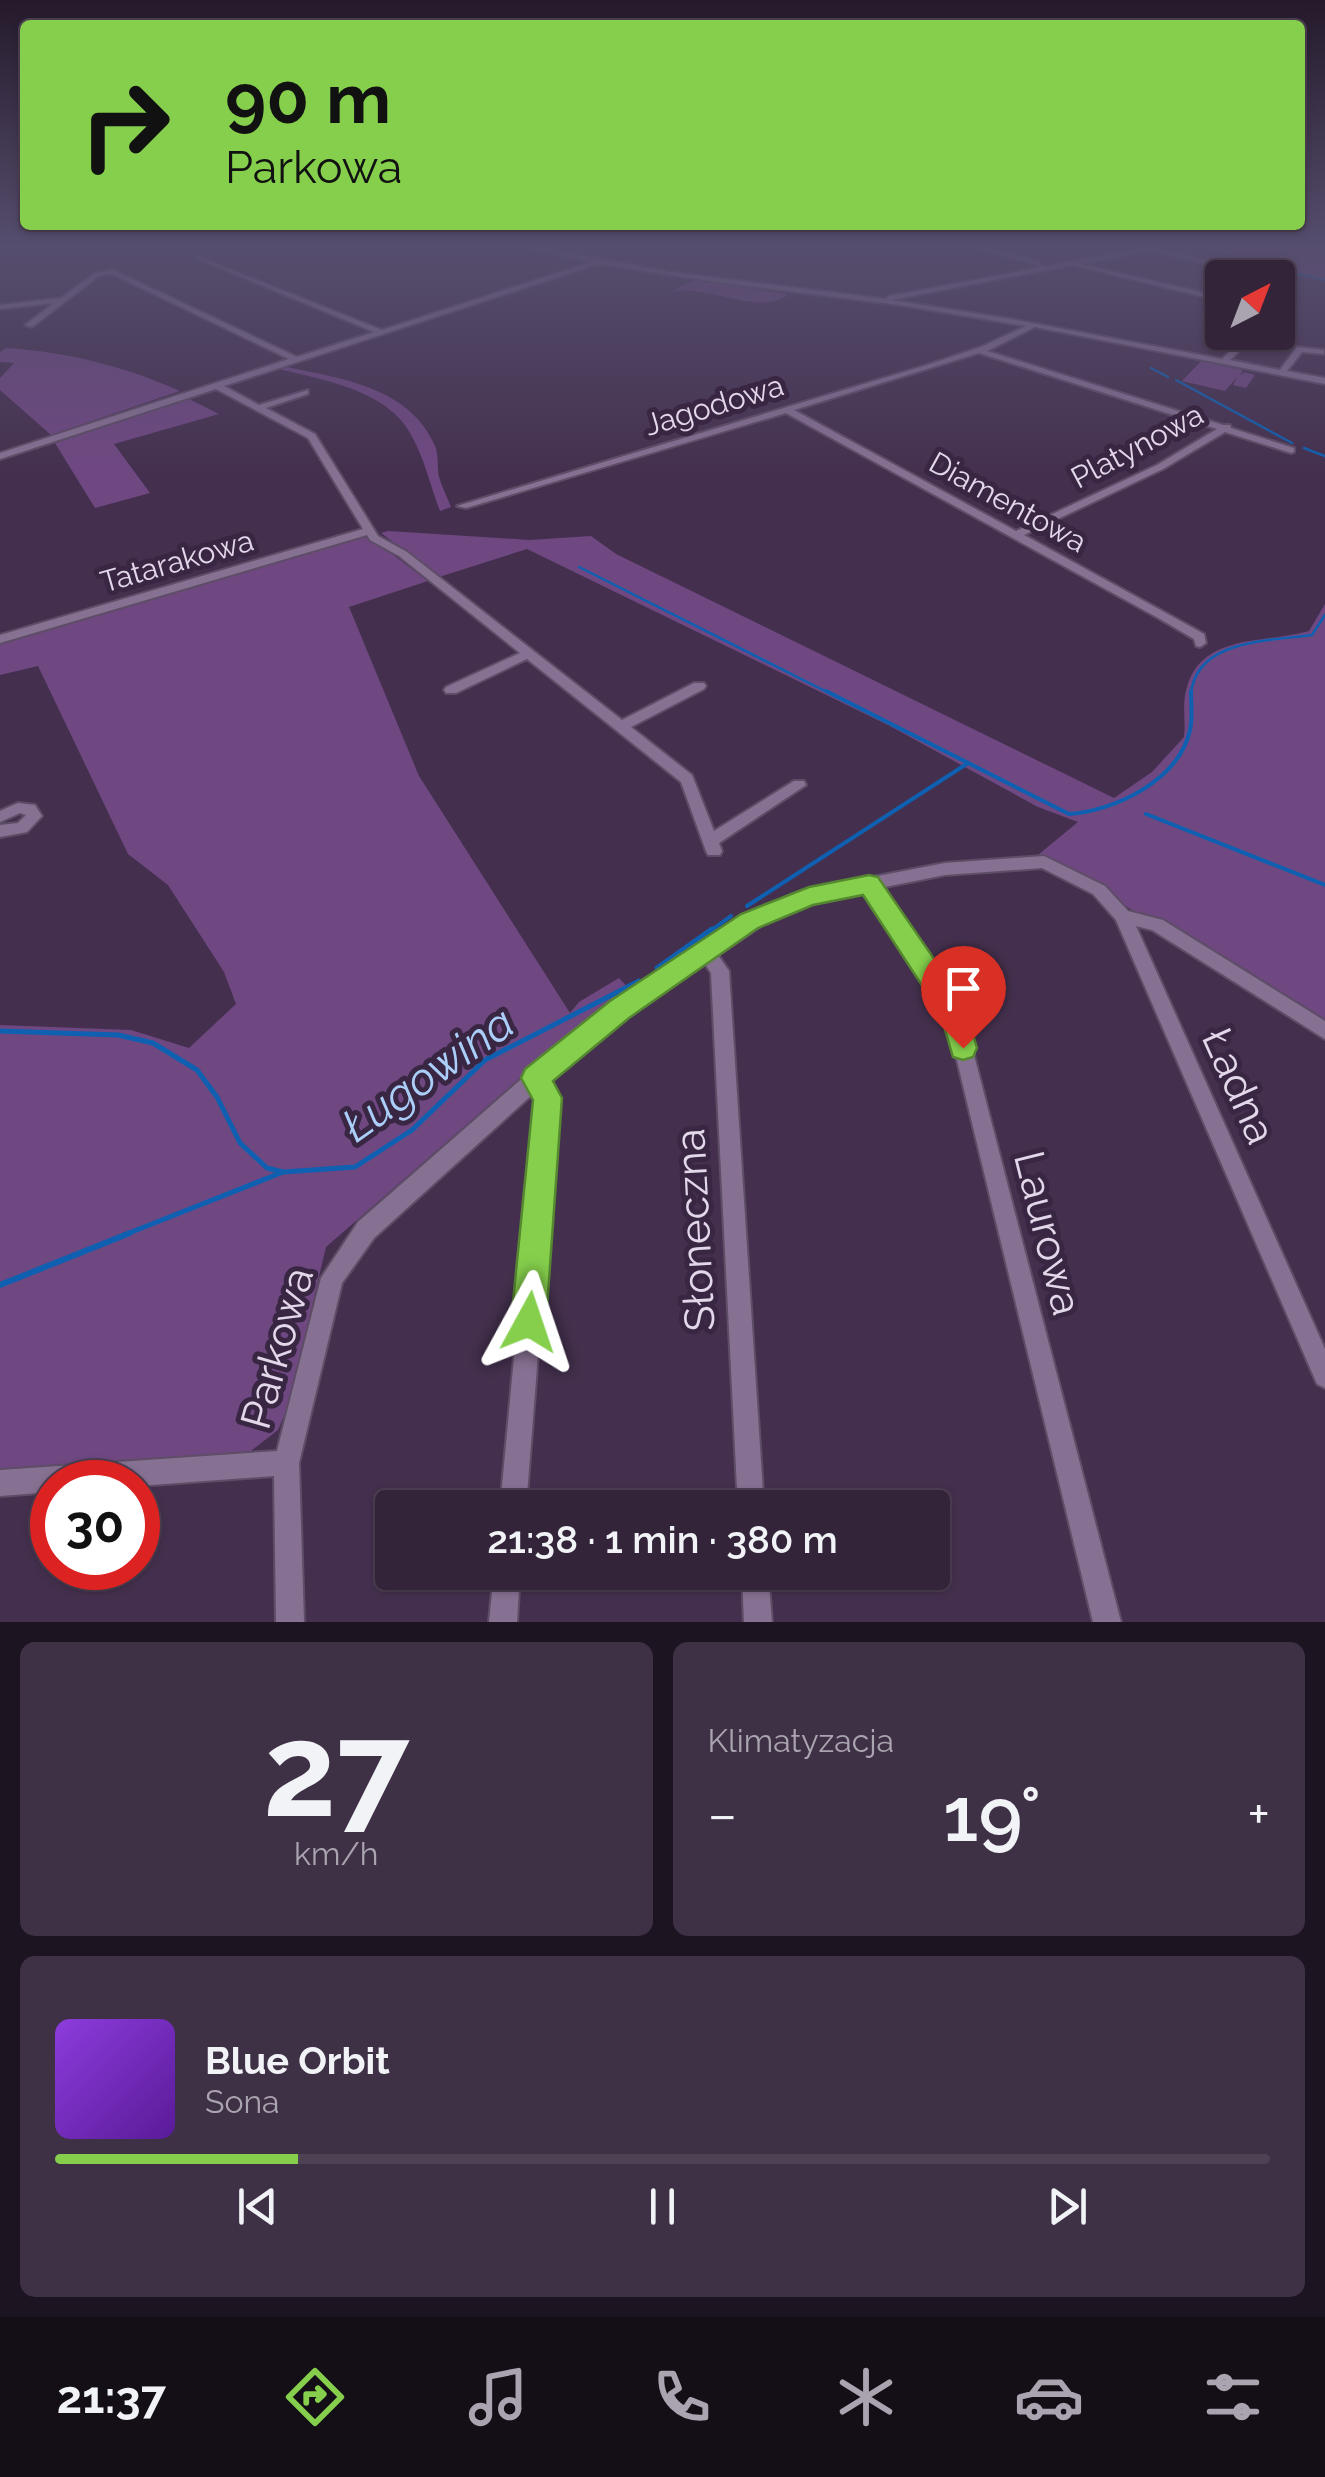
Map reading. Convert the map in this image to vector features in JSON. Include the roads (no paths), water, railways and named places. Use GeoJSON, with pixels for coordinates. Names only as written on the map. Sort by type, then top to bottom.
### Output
{"type":"FeatureCollection","features":[{"type":"Feature","properties":{"kind":"street"},"geometry":{"type":"LineString","coordinates":[[219,323],[297,360]]}},
{"type":"Feature","properties":{"kind":"street"},"geometry":{"type":"LineString","coordinates":[[358,323],[381,332]]}},
{"type":"Feature","properties":{"kind":"street"},"geometry":{"type":"LineString","coordinates":[[0,456],[410,323]]}},
{"type":"Feature","properties":{"kind":"street"},"geometry":{"type":"LineString","coordinates":[[1020,323],[1325,381]]}},
{"type":"Feature","properties":{"kind":"street","name":"Jagodowa"},"geometry":{"type":"LineString","coordinates":[[462,506],[980,350],[1035,325]]}},
{"type":"Feature","properties":{"kind":"street"},"geometry":{"type":"LineString","coordinates":[[1282,373],[1300,349],[1324,352]]}},
{"type":"Feature","properties":{"kind":"street"},"geometry":{"type":"LineString","coordinates":[[980,350],[1291,450]]}},
{"type":"Feature","properties":{"kind":"street"},"geometry":{"type":"LineString","coordinates":[[1223,362],[1236,350]]}},
{"type":"Feature","properties":{"kind":"street"},"geometry":{"type":"LineString","coordinates":[[217,386],[316,439],[368,531],[687,779],[712,846],[799,785]]}},
{"type":"Feature","properties":{"kind":"street"},"geometry":{"type":"LineString","coordinates":[[260,407],[305,392]]}},
{"type":"Feature","properties":{"kind":"street","name":"Diamentowa"},"geometry":{"type":"LineString","coordinates":[[786,410],[1200,636],[1200,642]]}},
{"type":"Feature","properties":{"kind":"street","name":"Platynowa"},"geometry":{"type":"LineString","coordinates":[[1016,535],[1160,467],[1227,427]]}},
{"type":"Feature","properties":{"kind":"street","name":"Tatarakowa"},"geometry":{"type":"LineString","coordinates":[[0,638],[368,531]]}},
{"type":"Feature","properties":{"kind":"street"},"geometry":{"type":"LineString","coordinates":[[451,690],[528,654]]}},
{"type":"Feature","properties":{"kind":"street"},"geometry":{"type":"LineString","coordinates":[[620,727],[699,686]]}},
{"type":"Feature","properties":{"kind":"street"},"geometry":{"type":"LineString","coordinates":[[0,816],[25,808],[34,816],[22,828],[0,831]]}},
{"type":"Feature","properties":{"kind":"street","name":"Parkowa"},"geometry":{"type":"LineString","coordinates":[[0,1483],[286,1464],[332,1278],[347,1254],[366,1230],[535,1078],[620,1010],[771,910],[830,891],[974,865],[1044,862]]}},
{"type":"Feature","properties":{"kind":"street","name":"Ładna"},"geometry":{"type":"LineString","coordinates":[[1044,862],[1099,890],[1123,916],[1325,1376]]}},
{"type":"Feature","properties":{"kind":"street","name":"Laurowa"},"geometry":{"type":"LineString","coordinates":[[869,884],[953,1010],[1107,1622]]}},
{"type":"Feature","properties":{"kind":"street"},"geometry":{"type":"LineString","coordinates":[[1123,916],[1156,925],[1325,1031]]}},
{"type":"Feature","properties":{"kind":"street","name":"Słoneczna"},"geometry":{"type":"LineString","coordinates":[[706,952],[720,971],[750,1490]]}},
{"type":"Feature","properties":{"kind":"street"},"geometry":{"type":"LineString","coordinates":[[515,1490],[548,1098],[535,1078]]}},
{"type":"Feature","properties":{"kind":"street"},"geometry":{"type":"LineString","coordinates":[[286,1464],[290,1622]]}},
{"type":"Feature","properties":{"kind":"street"},"geometry":{"type":"LineString","coordinates":[[503,1622],[506,1590]]}},
{"type":"Feature","properties":{"kind":"street"},"geometry":{"type":"LineString","coordinates":[[756,1590],[758,1622]]}},
{"type":"Feature","properties":{"kind":"waterway"},"geometry":{"type":"LineString","coordinates":[[1151,368],[1168,377]]}},
{"type":"Feature","properties":{"kind":"waterway"},"geometry":{"type":"LineString","coordinates":[[1176,380],[1292,443]]}},
{"type":"Feature","properties":{"kind":"waterway"},"geometry":{"type":"LineString","coordinates":[[1304,448],[1325,456]]}},
{"type":"Feature","properties":{"kind":"waterway"},"geometry":{"type":"LineString","coordinates":[[579,567],[831,694]]}},
{"type":"Feature","properties":{"kind":"waterway","name":"Ługowina"},"geometry":{"type":"LineString","coordinates":[[1191,694],[1196,676],[1206,662],[1220,653],[1257,642],[1312,635],[1325,615]]}},
{"type":"Feature","properties":{"kind":"waterway","name":"Ługowina"},"geometry":{"type":"LineString","coordinates":[[826,691],[1069,814],[1106,807],[1159,778],[1184,748],[1192,716],[1191,694]]}},
{"type":"Feature","properties":{"kind":"waterway","name":"Ługowina"},"geometry":{"type":"LineString","coordinates":[[747,906],[968,763]]}},
{"type":"Feature","properties":{"kind":"waterway"},"geometry":{"type":"LineString","coordinates":[[1146,814],[1325,885]]}},
{"type":"Feature","properties":{"kind":"waterway","name":"Ługowina"},"geometry":{"type":"LineString","coordinates":[[709,932],[731,916]]}},
{"type":"Feature","properties":{"kind":"waterway","name":"Ługowina"},"geometry":{"type":"LineString","coordinates":[[657,968],[712,929]]}},
{"type":"Feature","properties":{"kind":"waterway","name":"Ługowina"},"geometry":{"type":"LineString","coordinates":[[283,1172],[355,1167],[412,1130],[485,1060],[639,981]]}},
{"type":"Feature","properties":{"kind":"waterway","name":"Ługowina"},"geometry":{"type":"LineString","coordinates":[[0,1031],[118,1035],[153,1043],[197,1070],[217,1097],[240,1143],[267,1168],[283,1172]]}},
{"type":"Feature","properties":{"kind":"waterway"},"geometry":{"type":"LineString","coordinates":[[124,1235],[283,1172]]}},
{"type":"Feature","properties":{"kind":"waterway"},"geometry":{"type":"LineString","coordinates":[[0,1285],[130,1233]]}}]}
